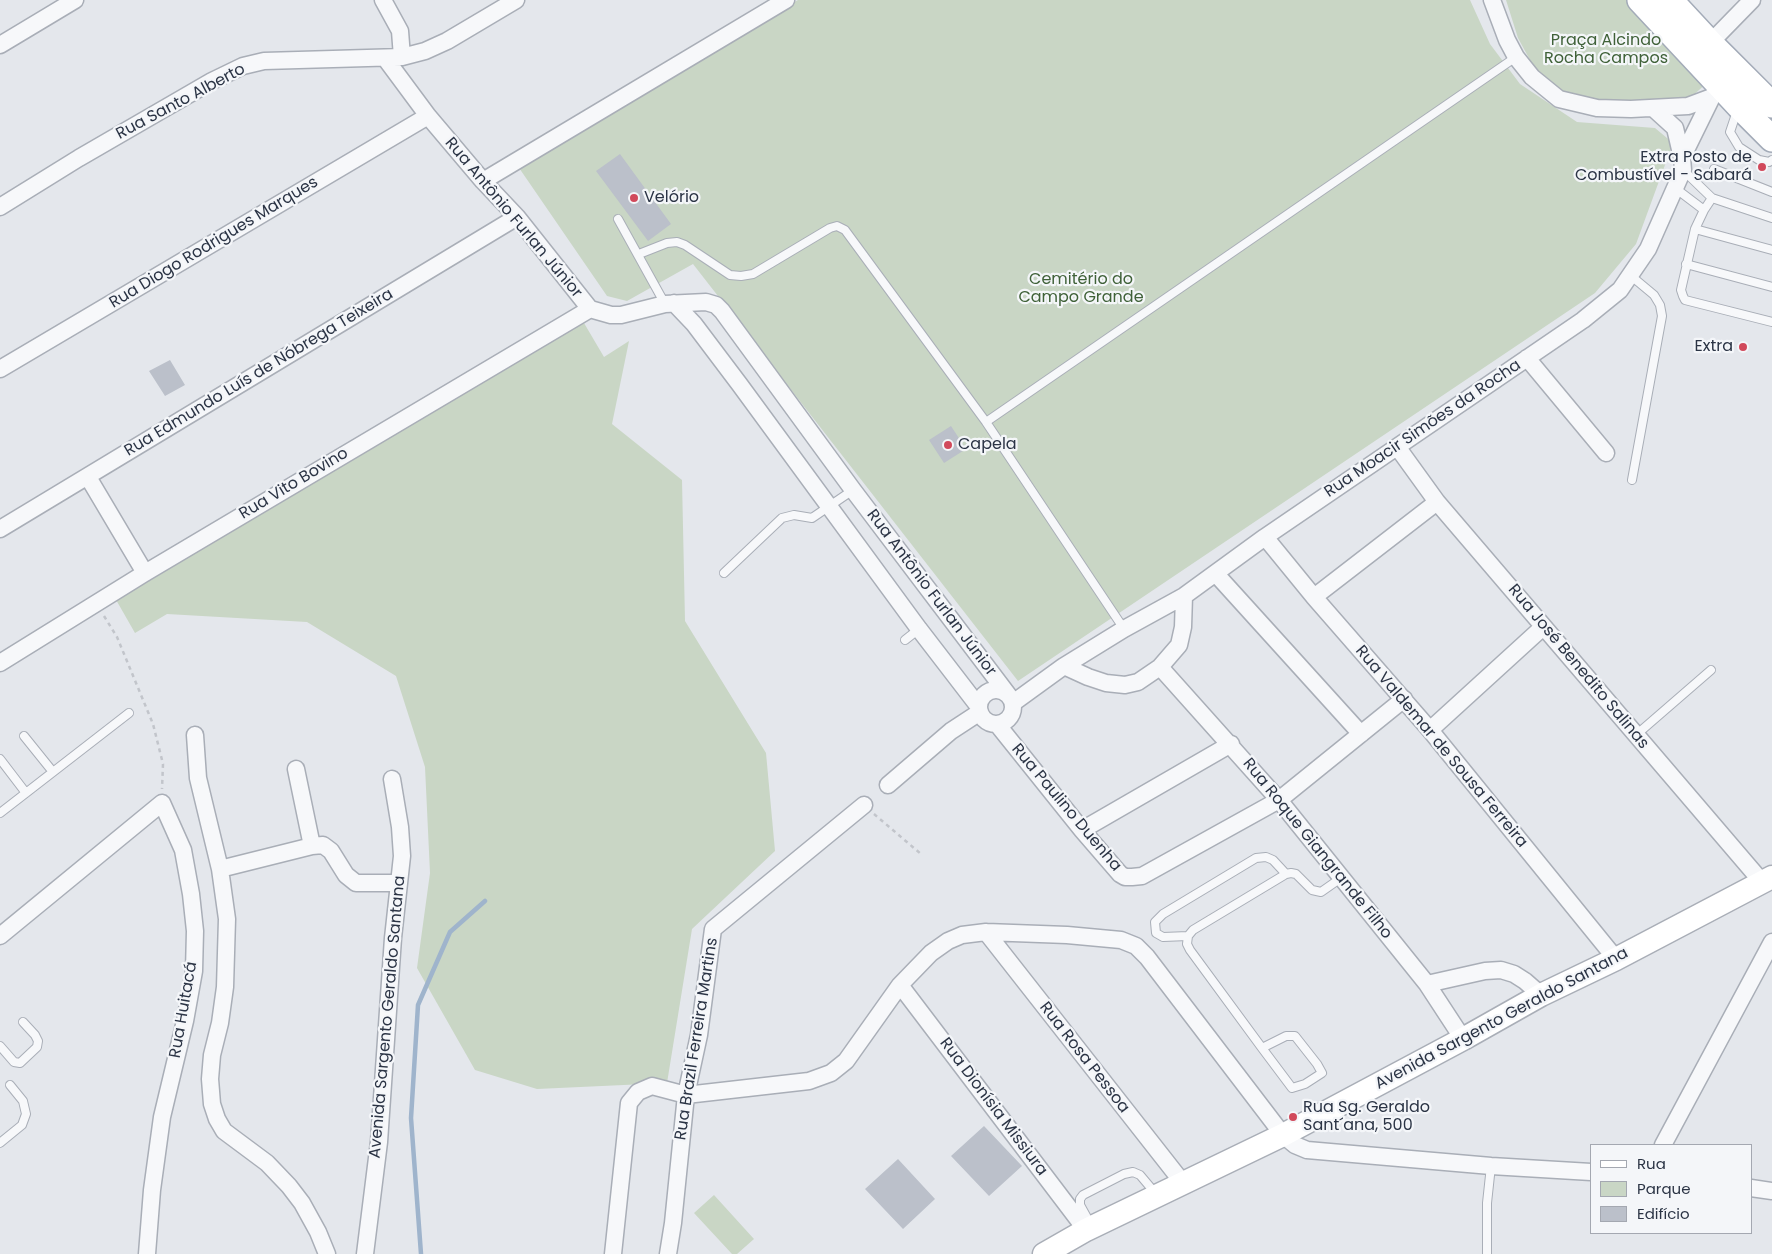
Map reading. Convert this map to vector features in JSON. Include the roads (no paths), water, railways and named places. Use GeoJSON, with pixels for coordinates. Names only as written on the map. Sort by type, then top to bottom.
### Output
{"type":"FeatureCollection","features":[{"type":"Feature","properties":{"kind":"main road"},"geometry":{"type":"LineString","coordinates":[[1640,0],[1721,83],[1739,106],[1772,139]]}},
{"type":"Feature","properties":{"kind":"main road"},"geometry":{"type":"LineString","coordinates":[[1670,0],[1710,43],[1721,83]]}},
{"type":"Feature","properties":{"kind":"main road"},"geometry":{"type":"LineString","coordinates":[[1721,83],[1772,105]]}},
{"type":"Feature","properties":{"kind":"street"},"geometry":{"type":"LineString","coordinates":[[0,45],[75,0]]}},
{"type":"Feature","properties":{"kind":"street"},"geometry":{"type":"LineString","coordinates":[[383,0],[400,31],[402,57]]}},
{"type":"Feature","properties":{"kind":"street","name":"Rua Santo Alberto"},"geometry":{"type":"LineString","coordinates":[[0,207],[129,129],[212,81],[243,66],[264,60],[402,57],[424,51],[447,41],[516,0]]}},
{"type":"Feature","properties":{"kind":"street"},"geometry":{"type":"LineString","coordinates":[[483,181],[786,0]]}},
{"type":"Feature","properties":{"kind":"street"},"geometry":{"type":"LineString","coordinates":[[1492,0],[1506,40],[1516,57],[1532,77],[1560,99],[1597,108],[1688,106],[1721,83]]}},
{"type":"Feature","properties":{"kind":"street"},"geometry":{"type":"LineString","coordinates":[[1710,43],[1752,0]]}},
{"type":"Feature","properties":{"kind":"street","name":"Rua Antônio Furlan Júnior"},"geometry":{"type":"LineString","coordinates":[[385,58],[428,116],[516,217],[590,309],[610,315],[620,315],[670,303],[706,302],[716,305],[722,311],[1011,700]]}},
{"type":"Feature","properties":{"kind":"street","name":"Rua Moacir Simões da Rocha"},"geometry":{"type":"LineString","coordinates":[[1011,700],[1124,629],[1184,596],[1265,537],[1398,448],[1591,314],[1620,290],[1648,249],[1675,188],[1682,164],[1721,83]]}},
{"type":"Feature","properties":{"kind":"street"},"geometry":{"type":"LineString","coordinates":[[1653,108],[1675,128],[1682,164]]}},
{"type":"Feature","properties":{"kind":"street","name":"Rua Diogo Rodrigues Marques"},"geometry":{"type":"LineString","coordinates":[[1,366],[428,116]]}},
{"type":"Feature","properties":{"kind":"street","name":"Rua Edmundo Luís de Nóbrega Teixeira"},"geometry":{"type":"LineString","coordinates":[[0,529],[516,217]]}},
{"type":"Feature","properties":{"kind":"street","name":"Rua Antônio Furlan Júnior"},"geometry":{"type":"LineString","coordinates":[[670,303],[694,324],[980,709]]}},
{"type":"Feature","properties":{"kind":"street","name":"Rua Vito Bovino"},"geometry":{"type":"LineString","coordinates":[[0,662],[145,573],[590,309]]}},
{"type":"Feature","properties":{"kind":"street"},"geometry":{"type":"LineString","coordinates":[[1527,358],[1606,454]]}},
{"type":"Feature","properties":{"kind":"street"},"geometry":{"type":"LineString","coordinates":[[789,450],[811,432]]}},
{"type":"Feature","properties":{"kind":"street","name":"Rua José Benedito Salinas"},"geometry":{"type":"LineString","coordinates":[[1398,448],[1437,502],[1543,627],[1636,735],[1767,880]]}},
{"type":"Feature","properties":{"kind":"street"},"geometry":{"type":"LineString","coordinates":[[88,477],[145,573]]}},
{"type":"Feature","properties":{"kind":"street"},"geometry":{"type":"LineString","coordinates":[[1314,597],[1437,502]]}},
{"type":"Feature","properties":{"kind":"street","name":"Rua Valdemar de Sousa Ferreira"},"geometry":{"type":"LineString","coordinates":[[1265,537],[1314,597],[1430,730],[1616,959]]}},
{"type":"Feature","properties":{"kind":"street"},"geometry":{"type":"LineString","coordinates":[[1216,574],[1362,734]]}},
{"type":"Feature","properties":{"kind":"street"},"geometry":{"type":"LineString","coordinates":[[1064,666],[1088,677],[1106,682],[1125,684],[1138,682],[1160,667],[1179,645],[1183,627],[1184,596]]}},
{"type":"Feature","properties":{"kind":"street"},"geometry":{"type":"LineString","coordinates":[[1430,730],[1543,627]]}},
{"type":"Feature","properties":{"kind":"street","name":"Rua Roque Giangrande Filho"},"geometry":{"type":"LineString","coordinates":[[1160,667],[1278,800],[1427,984],[1463,1039]]}},
{"type":"Feature","properties":{"kind":"street"},"geometry":{"type":"LineString","coordinates":[[991,691],[1001,691],[1011,700],[1013,710],[1010,717],[1004,722],[990,723],[983,718],[980,709],[983,697],[991,691]]}},
{"type":"Feature","properties":{"kind":"street"},"geometry":{"type":"LineString","coordinates":[[1278,800],[1404,699]]}},
{"type":"Feature","properties":{"kind":"street"},"geometry":{"type":"LineString","coordinates":[[888,785],[951,731],[980,709]]}},
{"type":"Feature","properties":{"kind":"street","name":"Rua Paulino Duenha"},"geometry":{"type":"LineString","coordinates":[[997,724],[1082,830],[1120,874],[1125,877],[1142,876],[1278,800]]}},
{"type":"Feature","properties":{"kind":"street"},"geometry":{"type":"LineString","coordinates":[[194,735],[198,778],[209,830],[220,869],[227,919],[222,1005],[212,1055],[210,1079],[212,1104],[217,1119],[224,1131],[267,1163],[289,1186],[311,1217],[327,1254]]}},
{"type":"Feature","properties":{"kind":"street"},"geometry":{"type":"LineString","coordinates":[[1082,830],[1230,744]]}},
{"type":"Feature","properties":{"kind":"street"},"geometry":{"type":"LineString","coordinates":[[296,769],[312,846]]}},
{"type":"Feature","properties":{"kind":"street","name":"Avenida Sargento Geraldo Santana"},"geometry":{"type":"LineString","coordinates":[[365,1254],[379,1142],[398,883],[402,856],[400,827],[392,779]]}},
{"type":"Feature","properties":{"kind":"street","name":"Rua Huitacá"},"geometry":{"type":"LineString","coordinates":[[0,936],[162,803],[183,850],[195,930],[194,971],[162,1117],[152,1190],[147,1254]]}},
{"type":"Feature","properties":{"kind":"street","name":"Rua Brazil Ferreira Martins"},"geometry":{"type":"LineString","coordinates":[[668,1254],[686,1095],[699,1035],[713,929],[864,805]]}},
{"type":"Feature","properties":{"kind":"street"},"geometry":{"type":"LineString","coordinates":[[220,869],[312,846],[324,845],[331,851],[346,875],[356,883],[398,883]]}},
{"type":"Feature","properties":{"kind":"street","name":"Avenida Sargento Geraldo Santana"},"geometry":{"type":"LineString","coordinates":[[1044,1254],[1089,1228],[1283,1135],[1541,995],[1616,959],[1767,880]]}},
{"type":"Feature","properties":{"kind":"street"},"geometry":{"type":"LineString","coordinates":[[613,1254],[630,1103],[638,1092],[652,1086],[686,1095],[801,1082],[831,1073],[846,1060],[900,985],[931,952],[962,935],[986,932],[1121,940],[1136,946],[1147,957],[1283,1135],[1307,1150],[1491,1166],[1590,1172]]}},
{"type":"Feature","properties":{"kind":"street","name":"Rua Rosa Pessoa"},"geometry":{"type":"LineString","coordinates":[[986,932],[1183,1183]]}},
{"type":"Feature","properties":{"kind":"street"},"geometry":{"type":"LineString","coordinates":[[1664,1144],[1770,952]]}},
{"type":"Feature","properties":{"kind":"street"},"geometry":{"type":"LineString","coordinates":[[1427,984],[1485,971],[1501,970],[1514,974],[1526,981],[1541,995]]}},
{"type":"Feature","properties":{"kind":"street","name":"Rua Dionísia Missiura"},"geometry":{"type":"LineString","coordinates":[[900,985],[1089,1228]]}},
{"type":"Feature","properties":{"kind":"street"},"geometry":{"type":"LineString","coordinates":[[1752,1188],[1772,1191]]}},
{"type":"Feature","properties":{"kind":"lane"},"geometry":{"type":"LineString","coordinates":[[986,422],[1516,57]]}},
{"type":"Feature","properties":{"kind":"lane"},"geometry":{"type":"LineString","coordinates":[[1739,106],[1730,132],[1739,147],[1758,160],[1769,162],[1772,160]]}},
{"type":"Feature","properties":{"kind":"lane"},"geometry":{"type":"LineString","coordinates":[[1682,164],[1712,198],[1772,218]]}},
{"type":"Feature","properties":{"kind":"lane"},"geometry":{"type":"LineString","coordinates":[[1714,169],[1772,192]]}},
{"type":"Feature","properties":{"kind":"lane"},"geometry":{"type":"LineString","coordinates":[[1675,188],[1704,210]]}},
{"type":"Feature","properties":{"kind":"lane"},"geometry":{"type":"LineString","coordinates":[[1712,198],[1704,210],[1696,229],[1686,264],[1681,290],[1685,300],[1772,322]]}},
{"type":"Feature","properties":{"kind":"lane"},"geometry":{"type":"LineString","coordinates":[[618,219],[670,303]]}},
{"type":"Feature","properties":{"kind":"lane"},"geometry":{"type":"LineString","coordinates":[[639,254],[667,242],[677,242],[685,245],[730,275],[741,276],[753,274],[830,228],[837,226],[845,230],[986,422],[1124,629]]}},
{"type":"Feature","properties":{"kind":"lane"},"geometry":{"type":"LineString","coordinates":[[1696,229],[1772,250]]}},
{"type":"Feature","properties":{"kind":"lane"},"geometry":{"type":"LineString","coordinates":[[1686,264],[1772,287]]}},
{"type":"Feature","properties":{"kind":"lane"},"geometry":{"type":"LineString","coordinates":[[1630,275],[1654,296],[1660,305],[1662,316],[1632,480]]}},
{"type":"Feature","properties":{"kind":"lane"},"geometry":{"type":"LineString","coordinates":[[724,573],[782,518],[794,515],[812,518],[854,490]]}},
{"type":"Feature","properties":{"kind":"lane"},"geometry":{"type":"LineString","coordinates":[[905,640],[919,629]]}},
{"type":"Feature","properties":{"kind":"lane"},"geometry":{"type":"LineString","coordinates":[[1636,735],[1710,670]]}},
{"type":"Feature","properties":{"kind":"lane"},"geometry":{"type":"LineString","coordinates":[[0,813],[129,713]]}},
{"type":"Feature","properties":{"kind":"lane"},"geometry":{"type":"LineString","coordinates":[[24,736],[54,772]]}},
{"type":"Feature","properties":{"kind":"lane"},"geometry":{"type":"LineString","coordinates":[[0,759],[26,792]]}},
{"type":"Feature","properties":{"kind":"lane"},"geometry":{"type":"LineString","coordinates":[[1188,936],[1163,937],[1156,933],[1155,922],[1163,914],[1256,858],[1266,857],[1273,860],[1286,874]]}},
{"type":"Feature","properties":{"kind":"lane"},"geometry":{"type":"LineString","coordinates":[[1262,1048],[1286,1036],[1295,1036],[1317,1064],[1322,1074],[1305,1084],[1292,1088],[1262,1048],[1190,950],[1187,944],[1188,936],[1193,930],[1286,874],[1296,874],[1312,890],[1321,892],[1341,878]]}},
{"type":"Feature","properties":{"kind":"lane"},"geometry":{"type":"LineString","coordinates":[[0,1046],[14,1062],[20,1063],[37,1046],[38,1041],[35,1035],[23,1022]]}},
{"type":"Feature","properties":{"kind":"lane"},"geometry":{"type":"LineString","coordinates":[[0,1143],[22,1126],[26,1114],[23,1101],[10,1085]]}},
{"type":"Feature","properties":{"kind":"lane"},"geometry":{"type":"LineString","coordinates":[[1487,1254],[1487,1204],[1491,1166]]}},
{"type":"Feature","properties":{"kind":"lane"},"geometry":{"type":"LineString","coordinates":[[1089,1228],[1080,1205],[1080,1199],[1083,1195],[1124,1174],[1133,1172],[1140,1175],[1157,1195]]}},
{"type":"Feature","properties":{"kind":"waterway"},"geometry":{"type":"LineString","coordinates":[[421,1254],[411,1118],[418,1005],[450,932],[485,901]]}},
{"type":"Feature","properties":{"kind":"place","name":"Extra Posto de Combustível - Sabará"},"geometry":{"type":"Point","coordinates":[1762,167]}},
{"type":"Feature","properties":{"kind":"place","name":"Velório"},"geometry":{"type":"Point","coordinates":[634,198]}},
{"type":"Feature","properties":{"kind":"place","name":"Extra"},"geometry":{"type":"Point","coordinates":[1743,347]}},
{"type":"Feature","properties":{"kind":"place","name":"Capela"},"geometry":{"type":"Point","coordinates":[948,445]}},
{"type":"Feature","properties":{"kind":"place","name":"Rua Sg. Geraldo Sant´ana, 500"},"geometry":{"type":"Point","coordinates":[1293,1117]}},
{"type":"Feature","properties":{"kind":"park label","name":"Praça Alcindo Rocha Campos"},"geometry":{"type":"Point","coordinates":[1606,50]}},
{"type":"Feature","properties":{"kind":"park label","name":"Cemitério do Campo Grande"},"geometry":{"type":"Point","coordinates":[1081,289]}}]}
